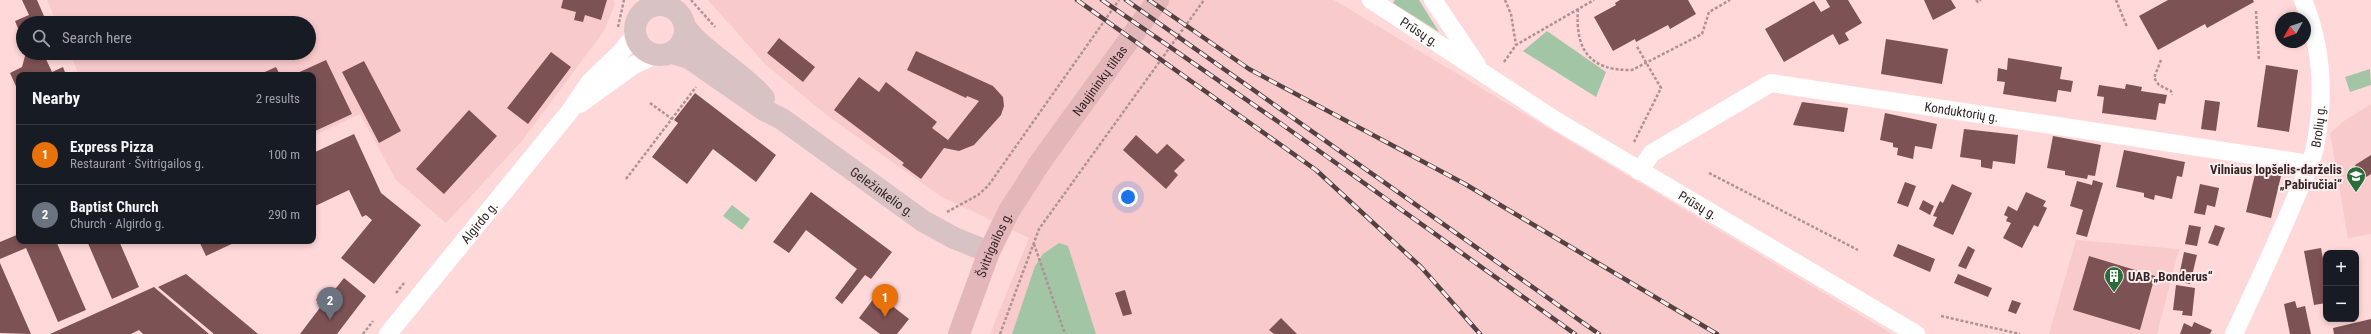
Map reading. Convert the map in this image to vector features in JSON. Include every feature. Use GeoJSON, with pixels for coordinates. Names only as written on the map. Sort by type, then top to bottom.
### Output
{"type":"FeatureCollection","features":[{"type":"Feature","properties":{"kind":"main road","name":"Naujininkų tiltas"},"geometry":{"type":"LineString","coordinates":[[1041,161],[1158,0]]}},
{"type":"Feature","properties":{"kind":"main road"},"geometry":{"type":"LineString","coordinates":[[664,3],[680,14],[685,27],[683,42],[664,54],[642,48],[637,17],[651,6],[664,3]]}},
{"type":"Feature","properties":{"kind":"main road","name":"Geležinkelio g."},"geometry":{"type":"LineString","coordinates":[[685,27],[694,38],[733,68],[761,95],[782,119]]}},
{"type":"Feature","properties":{"kind":"main road","name":"Geležinkelio g."},"geometry":{"type":"LineString","coordinates":[[664,54],[689,58],[764,110],[782,119],[923,221],[954,238],[989,252]]}},
{"type":"Feature","properties":{"kind":"main road","name":"Švitrigailos g."},"geometry":{"type":"LineString","coordinates":[[959,334],[989,252],[1009,210],[1041,161]]}},
{"type":"Feature","properties":{"kind":"street","name":"Prūsų g."},"geometry":{"type":"LineString","coordinates":[[1433,0],[1482,72]]}},
{"type":"Feature","properties":{"kind":"street","name":"Brolių g."},"geometry":{"type":"LineString","coordinates":[[2234,334],[2310,164],[2315,146],[2320,108],[2320,65],[2313,25],[2303,0]]}},
{"type":"Feature","properties":{"kind":"street","name":"Prūsų g."},"geometry":{"type":"LineString","coordinates":[[1376,1],[1555,120],[1916,334]]}},
{"type":"Feature","properties":{"kind":"street","name":"Algirdo g."},"geometry":{"type":"LineString","coordinates":[[388,334],[570,111],[589,83],[622,51],[637,17]]}},
{"type":"Feature","properties":{"kind":"street","name":"Algirdo g."},"geometry":{"type":"LineString","coordinates":[[570,111],[634,65],[664,54]]}},
{"type":"Feature","properties":{"kind":"street","name":"Konduktorių g."},"geometry":{"type":"LineString","coordinates":[[1639,170],[1652,153],[1771,83],[2310,164]]}},
{"type":"Feature","properties":{"kind":"path"},"geometry":{"type":"LineString","coordinates":[[691,0],[717,30]]}},
{"type":"Feature","properties":{"kind":"path"},"geometry":{"type":"LineString","coordinates":[[940,208],[947,212],[978,194],[988,186],[1119,0]]}},
{"type":"Feature","properties":{"kind":"path"},"geometry":{"type":"LineString","coordinates":[[1000,334],[1039,229],[1204,0]]}},
{"type":"Feature","properties":{"kind":"path"},"geometry":{"type":"LineString","coordinates":[[1505,0],[1511,14],[1516,45]]}},
{"type":"Feature","properties":{"kind":"path"},"geometry":{"type":"LineString","coordinates":[[1504,62],[1516,45],[1594,0]]}},
{"type":"Feature","properties":{"kind":"path"},"geometry":{"type":"LineString","coordinates":[[1578,9],[1578,38],[1583,49],[1594,60],[1620,71],[1632,70],[1647,64],[1702,34],[1709,12],[1730,0]]}},
{"type":"Feature","properties":{"kind":"path"},"geometry":{"type":"LineString","coordinates":[[1976,0],[1978,2],[1981,0]]}},
{"type":"Feature","properties":{"kind":"path"},"geometry":{"type":"LineString","coordinates":[[2116,0],[2127,27]]}},
{"type":"Feature","properties":{"kind":"path"},"geometry":{"type":"LineString","coordinates":[[2256,11],[2259,60]]}},
{"type":"Feature","properties":{"kind":"path"},"geometry":{"type":"LineString","coordinates":[[1634,142],[1661,88],[1636,45]]}},
{"type":"Feature","properties":{"kind":"path"},"geometry":{"type":"LineString","coordinates":[[2161,60],[2154,78],[2159,85],[2171,91],[2172,95]]}},
{"type":"Feature","properties":{"kind":"path"},"geometry":{"type":"LineString","coordinates":[[626,178],[699,84]]}},
{"type":"Feature","properties":{"kind":"path"},"geometry":{"type":"LineString","coordinates":[[650,103],[672,119]]}},
{"type":"Feature","properties":{"kind":"path"},"geometry":{"type":"LineString","coordinates":[[1709,173],[1858,250]]}},
{"type":"Feature","properties":{"kind":"path"},"geometry":{"type":"LineString","coordinates":[[1034,243],[1065,334]]}},
{"type":"Feature","properties":{"kind":"path"},"geometry":{"type":"LineString","coordinates":[[1941,316],[2020,334]]}},
{"type":"Feature","properties":{"kind":"shaded area"},"geometry":{"type":"Polygon","coordinates":[[[47,0],[614,0],[615,4],[604,31],[521,142],[446,223],[396,180],[360,114],[316,135],[316,72],[78,72],[73,60],[316,60],[316,16],[54,16],[47,0]]]}},
{"type":"Feature","properties":{"kind":"shaded area"},"geometry":{"type":"Polygon","coordinates":[[[708,0],[1334,0],[1892,334],[990,334],[1029,238],[940,196],[824,113],[766,65],[708,0]]]}},
{"type":"Feature","properties":{"kind":"shaded area","name":"Vilniaus lopšelis-darželis „Pabiručiai“"},"geometry":{"type":"Polygon","coordinates":[[[2371,104],[2371,234],[2348,238],[2330,133],[2344,121],[2371,104]]]}},
{"type":"Feature","properties":{"kind":"shaded area"},"geometry":{"type":"Polygon","coordinates":[[[2076,240],[2179,249],[2157,334],[2049,334],[2076,240]]]}},
{"type":"Feature","properties":{"kind":"green space"},"geometry":{"type":"Polygon","coordinates":[[[1395,0],[1419,0],[1439,32],[1393,3],[1395,0]]]}},
{"type":"Feature","properties":{"kind":"green space"},"geometry":{"type":"Polygon","coordinates":[[[1547,31],[1606,72],[1596,97],[1523,51],[1547,31]]]}},
{"type":"Feature","properties":{"kind":"green space"},"geometry":{"type":"Polygon","coordinates":[[[2370,69],[2371,85],[2350,92],[2345,77],[2370,69]]]}},
{"type":"Feature","properties":{"kind":"green space"},"geometry":{"type":"Polygon","coordinates":[[[732,205],[750,219],[742,230],[723,216],[732,205]]]}},
{"type":"Feature","properties":{"kind":"green space"},"geometry":{"type":"Polygon","coordinates":[[[1059,243],[1068,246],[1096,334],[1012,334],[1035,266],[1043,254],[1059,243]]]}},
{"type":"Feature","properties":{"kind":"building"},"geometry":{"type":"Polygon","coordinates":[[[22,0],[37,0],[44,16],[27,16],[29,15],[22,0]]]}},
{"type":"Feature","properties":{"kind":"building"},"geometry":{"type":"Polygon","coordinates":[[[563,0],[607,0],[601,20],[585,15],[583,22],[574,20],[576,12],[561,8],[563,0]]]}},
{"type":"Feature","properties":{"kind":"building"},"geometry":{"type":"Polygon","coordinates":[[[1620,0],[1688,0],[1696,14],[1670,29],[1668,25],[1636,42],[1635,39],[1613,51],[1594,17],[1616,5],[1615,3],[1620,0]]]}},
{"type":"Feature","properties":{"kind":"building"},"geometry":{"type":"Polygon","coordinates":[[[1826,0],[1848,0],[1862,23],[1845,33],[1849,40],[1839,45],[1833,34],[1784,62],[1765,29],[1814,1],[1821,12],[1830,7],[1826,0]]]}},
{"type":"Feature","properties":{"kind":"building"},"geometry":{"type":"Polygon","coordinates":[[[1924,0],[1951,0],[1956,8],[1933,20],[1924,0]]]}},
{"type":"Feature","properties":{"kind":"building"},"geometry":{"type":"Polygon","coordinates":[[[2168,0],[2253,0],[2254,2],[2207,28],[2205,24],[2158,50],[2139,16],[2168,0]]]}},
{"type":"Feature","properties":{"kind":"building"},"geometry":{"type":"Polygon","coordinates":[[[779,38],[815,67],[803,82],[767,53],[779,38]]]}},
{"type":"Feature","properties":{"kind":"building"},"geometry":{"type":"Polygon","coordinates":[[[1886,39],[1948,49],[1942,84],[1881,74],[1886,39]]]}},
{"type":"Feature","properties":{"kind":"building"},"geometry":{"type":"Polygon","coordinates":[[[916,51],[993,86],[1003,97],[1004,106],[1001,115],[974,145],[959,151],[944,148],[921,179],[902,165],[904,163],[834,110],[859,77],[879,92],[886,82],[937,122],[932,128],[948,140],[979,101],[967,96],[966,98],[907,70],[916,51]]]}},
{"type":"Feature","properties":{"kind":"building"},"geometry":{"type":"Polygon","coordinates":[[[551,52],[571,67],[528,124],[507,108],[551,52]]]}},
{"type":"Feature","properties":{"kind":"building"},"geometry":{"type":"Polygon","coordinates":[[[2008,58],[2062,67],[2060,79],[2073,81],[2071,92],[2058,90],[2056,102],[2003,94],[2005,82],[1997,81],[1998,68],[2007,70],[2008,58]]]}},
{"type":"Feature","properties":{"kind":"building"},"geometry":{"type":"Polygon","coordinates":[[[24,60],[46,60],[52,72],[16,72],[16,86],[10,73],[22,67],[24,60]]]}},
{"type":"Feature","properties":{"kind":"building"},"geometry":{"type":"Polygon","coordinates":[[[326,60],[352,114],[316,131],[316,72],[300,72],[326,60]]]}},
{"type":"Feature","properties":{"kind":"building"},"geometry":{"type":"Polygon","coordinates":[[[364,61],[401,131],[379,143],[342,72],[364,61]]]}},
{"type":"Feature","properties":{"kind":"building"},"geometry":{"type":"Polygon","coordinates":[[[2266,65],[2298,70],[2289,132],[2257,127],[2266,65]]]}},
{"type":"Feature","properties":{"kind":"building"},"geometry":{"type":"Polygon","coordinates":[[[63,67],[65,72],[52,72],[63,67]]]}},
{"type":"Feature","properties":{"kind":"building"},"geometry":{"type":"Polygon","coordinates":[[[276,67],[278,72],[265,72],[276,67]]]}},
{"type":"Feature","properties":{"kind":"building"},"geometry":{"type":"Polygon","coordinates":[[[2126,84],[2142,87],[2141,91],[2167,95],[2165,104],[2159,103],[2156,120],[2102,113],[2104,97],[2097,96],[2099,85],[2125,89],[2126,84]]]}},
{"type":"Feature","properties":{"kind":"building"},"geometry":{"type":"Polygon","coordinates":[[[695,93],[776,155],[756,182],[713,149],[687,184],[652,157],[678,123],[674,120],[695,93]]]}},
{"type":"Feature","properties":{"kind":"building"},"geometry":{"type":"Polygon","coordinates":[[[2205,100],[2220,102],[2216,131],[2201,129],[2205,100]]]}},
{"type":"Feature","properties":{"kind":"building"},"geometry":{"type":"Polygon","coordinates":[[[1802,102],[1848,108],[1844,132],[1793,125],[1802,102]]]}},
{"type":"Feature","properties":{"kind":"building"},"geometry":{"type":"Polygon","coordinates":[[[469,110],[497,136],[444,194],[416,169],[469,110]]]}},
{"type":"Feature","properties":{"kind":"building"},"geometry":{"type":"Polygon","coordinates":[[[1885,113],[1937,124],[1932,149],[1915,146],[1913,159],[1897,155],[1898,148],[1893,147],[1893,143],[1880,140],[1885,113]]]}},
{"type":"Feature","properties":{"kind":"building"},"geometry":{"type":"Polygon","coordinates":[[[1964,129],[2018,135],[2015,164],[1993,161],[1992,169],[1981,167],[1981,160],[1960,157],[1964,129]]]}},
{"type":"Feature","properties":{"kind":"building"},"geometry":{"type":"Polygon","coordinates":[[[354,134],[381,193],[421,225],[374,284],[341,258],[372,220],[366,215],[362,217],[349,190],[316,206],[316,152],[354,134]]]}},
{"type":"Feature","properties":{"kind":"building"},"geometry":{"type":"Polygon","coordinates":[[[1136,135],[1157,154],[1167,144],[1185,160],[1174,171],[1178,175],[1166,189],[1123,150],[1136,135]]]}},
{"type":"Feature","properties":{"kind":"building"},"geometry":{"type":"Polygon","coordinates":[[[2053,136],[2101,145],[2095,176],[2088,175],[2087,179],[2065,175],[2065,171],[2047,168],[2053,136]]]}},
{"type":"Feature","properties":{"kind":"building"},"geometry":{"type":"Polygon","coordinates":[[[2124,150],[2185,162],[2182,177],[2177,176],[2172,199],[2155,195],[2154,200],[2144,197],[2144,193],[2116,187],[2124,150]]]}},
{"type":"Feature","properties":{"kind":"building"},"geometry":{"type":"Polygon","coordinates":[[[2371,155],[2371,174],[2363,179],[2355,165],[2371,155]]]}},
{"type":"Feature","properties":{"kind":"building"},"geometry":{"type":"Polygon","coordinates":[[[2256,170],[2281,176],[2271,218],[2246,212],[2256,170]]]}},
{"type":"Feature","properties":{"kind":"building"},"geometry":{"type":"Polygon","coordinates":[[[2093,180],[2103,183],[2087,237],[2076,234],[2083,210],[2070,206],[2077,181],[2092,185],[2093,180]]]}},
{"type":"Feature","properties":{"kind":"building"},"geometry":{"type":"Polygon","coordinates":[[[1905,182],[1916,186],[1908,207],[1897,203],[1905,182]]]}},
{"type":"Feature","properties":{"kind":"building"},"geometry":{"type":"Polygon","coordinates":[[[1952,184],[1972,193],[1953,235],[1933,226],[1937,217],[1933,216],[1940,201],[1943,203],[1952,184]]]}},
{"type":"Feature","properties":{"kind":"building"},"geometry":{"type":"Polygon","coordinates":[[[2200,184],[2219,188],[2215,207],[2207,205],[2205,215],[2194,213],[2200,184]]]}},
{"type":"Feature","properties":{"kind":"building"},"geometry":{"type":"Polygon","coordinates":[[[811,192],[892,252],[871,279],[865,275],[842,304],[835,298],[857,269],[806,230],[789,253],[773,242],[811,192]]]}},
{"type":"Feature","properties":{"kind":"building"},"geometry":{"type":"Polygon","coordinates":[[[2026,192],[2046,201],[2043,206],[2047,208],[2038,227],[2034,225],[2022,248],[2003,238],[2011,223],[2006,221],[2008,217],[2004,215],[2008,206],[2017,211],[2026,192]]]}},
{"type":"Feature","properties":{"kind":"building"},"geometry":{"type":"Polygon","coordinates":[[[1923,200],[1934,206],[1930,215],[1919,209],[1923,200]]]}},
{"type":"Feature","properties":{"kind":"building"},"geometry":{"type":"Polygon","coordinates":[[[2189,225],[2201,227],[2197,246],[2185,244],[2189,225]]]}},
{"type":"Feature","properties":{"kind":"building"},"geometry":{"type":"Polygon","coordinates":[[[2215,225],[2225,228],[2218,246],[2208,243],[2215,225]]]}},
{"type":"Feature","properties":{"kind":"building"},"geometry":{"type":"Polygon","coordinates":[[[16,235],[16,244],[57,244],[86,310],[58,322],[26,248],[0,259],[0,242],[16,235]]]}},
{"type":"Feature","properties":{"kind":"building"},"geometry":{"type":"Polygon","coordinates":[[[88,244],[120,244],[139,287],[112,299],[88,244]]]}},
{"type":"Feature","properties":{"kind":"building"},"geometry":{"type":"Polygon","coordinates":[[[200,244],[232,244],[206,256],[200,244]]]}},
{"type":"Feature","properties":{"kind":"building"},"geometry":{"type":"Polygon","coordinates":[[[1898,244],[1935,259],[1930,272],[1893,256],[1898,244]]]}},
{"type":"Feature","properties":{"kind":"building"},"geometry":{"type":"Polygon","coordinates":[[[1968,246],[1975,250],[1966,269],[1958,266],[1968,246]]]}},
{"type":"Feature","properties":{"kind":"building"},"geometry":{"type":"Polygon","coordinates":[[[2321,248],[2323,259],[2323,304],[2314,305],[2304,251],[2321,248]]]}},
{"type":"Feature","properties":{"kind":"building"},"geometry":{"type":"Polygon","coordinates":[[[2184,252],[2197,255],[2190,284],[2178,281],[2184,252]]]}},
{"type":"Feature","properties":{"kind":"building","name":"UAB „Bonderus“"},"geometry":{"type":"Polygon","coordinates":[[[2089,256],[2155,276],[2140,330],[2073,310],[2089,256]]]}},
{"type":"Feature","properties":{"kind":"building"},"geometry":{"type":"Polygon","coordinates":[[[0,263],[31,334],[0,333],[0,263]]]}},
{"type":"Feature","properties":{"kind":"building"},"geometry":{"type":"Polygon","coordinates":[[[186,274],[258,334],[214,334],[158,287],[186,274]]]}},
{"type":"Feature","properties":{"kind":"building"},"geometry":{"type":"Polygon","coordinates":[[[1958,274],[1992,288],[1988,297],[1954,283],[1958,274]]]}},
{"type":"Feature","properties":{"kind":"building"},"geometry":{"type":"Polygon","coordinates":[[[344,278],[366,296],[337,334],[300,334],[322,305],[316,300],[325,288],[332,293],[344,278]]]}},
{"type":"Feature","properties":{"kind":"building"},"geometry":{"type":"Polygon","coordinates":[[[2176,285],[2195,288],[2192,316],[2182,315],[2183,311],[2173,310],[2176,285]]]}},
{"type":"Feature","properties":{"kind":"building"},"geometry":{"type":"Polygon","coordinates":[[[154,287],[209,334],[143,334],[139,330],[131,334],[50,334],[154,287]]]}},
{"type":"Feature","properties":{"kind":"building"},"geometry":{"type":"Polygon","coordinates":[[[1125,290],[1132,314],[1123,316],[1115,293],[1125,290]]]}},
{"type":"Feature","properties":{"kind":"building"},"geometry":{"type":"Polygon","coordinates":[[[877,294],[909,319],[897,334],[880,334],[859,318],[877,294]]]}},
{"type":"Feature","properties":{"kind":"building"},"geometry":{"type":"Polygon","coordinates":[[[2012,300],[2021,303],[2016,314],[2008,311],[2012,300]]]}},
{"type":"Feature","properties":{"kind":"building"},"geometry":{"type":"Polygon","coordinates":[[[2295,301],[2297,308],[2305,306],[2311,334],[2290,334],[2284,304],[2295,301]]]}},
{"type":"Feature","properties":{"kind":"building"},"geometry":{"type":"Polygon","coordinates":[[[1281,318],[1297,334],[1274,334],[1269,330],[1281,318]]]}},
{"type":"Feature","properties":{"kind":"building"},"geometry":{"type":"Polygon","coordinates":[[[2371,319],[2371,334],[2334,334],[2333,328],[2371,319]]]}},
{"type":"Feature","properties":{"kind":"building"},"geometry":{"type":"Polygon","coordinates":[[[2194,322],[2212,330],[2210,334],[2180,334],[2184,323],[2192,327],[2194,322]]]}},
{"type":"Feature","properties":{"kind":"railway"},"geometry":{"type":"LineString","coordinates":[[1077,0],[1316,170],[1421,267],[1480,334]]}},
{"type":"Feature","properties":{"kind":"railway"},"geometry":{"type":"LineString","coordinates":[[1102,0],[1280,123],[1575,334]]}},
{"type":"Feature","properties":{"kind":"railway"},"geometry":{"type":"LineString","coordinates":[[1126,0],[1599,334]]}},
{"type":"Feature","properties":{"kind":"railway"},"geometry":{"type":"LineString","coordinates":[[1149,0],[1249,69],[1465,184],[1717,334]]}},
{"type":"Feature","properties":{"kind":"place","name":"Vilniaus lopšelis-darželis „Pabiručiai“"},"geometry":{"type":"Point","coordinates":[2356,193]}},
{"type":"Feature","properties":{"kind":"place","name":"UAB „Bonderus“"},"geometry":{"type":"Point","coordinates":[2114,293]}},
{"type":"Feature","properties":{"kind":"place","name":"Express Pizza"},"geometry":{"type":"Point","coordinates":[885,317]}},
{"type":"Feature","properties":{"kind":"place","name":"Baptist Church"},"geometry":{"type":"Point","coordinates":[330,320]}}]}
